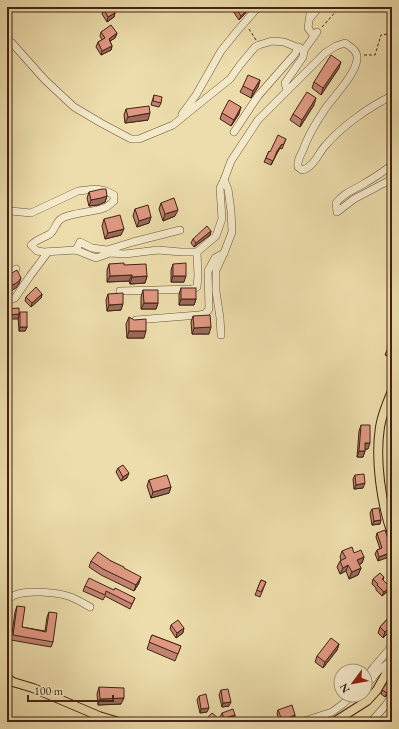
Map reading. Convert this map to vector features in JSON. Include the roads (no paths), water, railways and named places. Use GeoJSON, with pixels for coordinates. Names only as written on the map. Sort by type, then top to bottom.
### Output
{"type":"FeatureCollection","features":[{"type":"Feature","properties":{"kind":"main road"},"geometry":{"type":"LineString","coordinates":[[392,391],[385,408],[380,427],[378,462],[382,493],[392,534]]}},
{"type":"Feature","properties":{"kind":"main road"},"geometry":{"type":"LineString","coordinates":[[334,722],[367,701],[377,690],[392,662]]}},
{"type":"Feature","properties":{"kind":"main road"},"geometry":{"type":"LineString","coordinates":[[7,678],[13,682],[33,688],[100,716],[119,722]]}},
{"type":"Feature","properties":{"kind":"street"},"geometry":{"type":"LineString","coordinates":[[173,125],[196,96],[221,52],[244,22],[258,7]]}},
{"type":"Feature","properties":{"kind":"street"},"geometry":{"type":"LineString","coordinates":[[234,132],[258,96],[289,61],[316,34],[308,28],[311,7]]}},
{"type":"Feature","properties":{"kind":"street"},"geometry":{"type":"LineString","coordinates":[[308,20],[319,7]]}},
{"type":"Feature","properties":{"kind":"street"},"geometry":{"type":"LineString","coordinates":[[7,40],[12,43],[45,80],[74,107],[131,138],[139,139],[173,125],[230,79],[255,47],[272,41],[284,42],[302,49]]}},
{"type":"Feature","properties":{"kind":"street"},"geometry":{"type":"LineString","coordinates":[[11,211],[31,213],[78,191],[96,189],[106,191],[114,195],[114,201],[105,208],[60,219],[51,233],[36,240],[30,245],[38,250],[48,252],[76,250],[96,258],[110,253],[125,254],[158,250],[196,252],[216,236],[222,219],[220,188],[231,161],[258,120],[325,53],[345,42],[354,49],[357,55],[357,60],[352,74],[325,108],[306,142],[297,162],[298,167],[302,170],[307,169],[311,165],[325,145],[350,122],[392,96]]}},
{"type":"Feature","properties":{"kind":"street"},"geometry":{"type":"LineString","coordinates":[[288,90],[285,83],[303,57],[302,49]]}},
{"type":"Feature","properties":{"kind":"street"},"geometry":{"type":"LineString","coordinates":[[392,165],[364,184],[346,192],[336,203],[337,212],[354,199],[392,179]]}},
{"type":"Feature","properties":{"kind":"street"},"geometry":{"type":"LineString","coordinates":[[221,335],[216,291],[216,270],[232,232],[228,189],[224,180]]}},
{"type":"Feature","properties":{"kind":"street"},"geometry":{"type":"LineString","coordinates":[[76,250],[80,242],[92,248],[107,250],[180,230]]}},
{"type":"Feature","properties":{"kind":"street"},"geometry":{"type":"LineString","coordinates":[[7,301],[16,298],[48,252]]}},
{"type":"Feature","properties":{"kind":"street"},"geometry":{"type":"LineString","coordinates":[[120,291],[193,289],[197,287],[196,252]]}},
{"type":"Feature","properties":{"kind":"street"},"geometry":{"type":"LineString","coordinates":[[132,321],[199,316],[205,314],[209,309],[208,271],[215,258],[224,253]]}},
{"type":"Feature","properties":{"kind":"street"},"geometry":{"type":"LineString","coordinates":[[7,274],[16,269]]}},
{"type":"Feature","properties":{"kind":"street"},"geometry":{"type":"LineString","coordinates":[[385,506],[392,516]]}},
{"type":"Feature","properties":{"kind":"street"},"geometry":{"type":"LineString","coordinates":[[7,601],[14,595],[29,592],[46,592],[68,596],[90,607]]}},
{"type":"Feature","properties":{"kind":"street"},"geometry":{"type":"LineString","coordinates":[[373,668],[392,646]]}},
{"type":"Feature","properties":{"kind":"street"},"geometry":{"type":"LineString","coordinates":[[373,677],[379,670],[392,662]]}},
{"type":"Feature","properties":{"kind":"street"},"geometry":{"type":"LineString","coordinates":[[370,722],[386,705],[392,696]]}},
{"type":"Feature","properties":{"kind":"street"},"geometry":{"type":"LineString","coordinates":[[301,722],[332,712],[343,704]]}}]}
